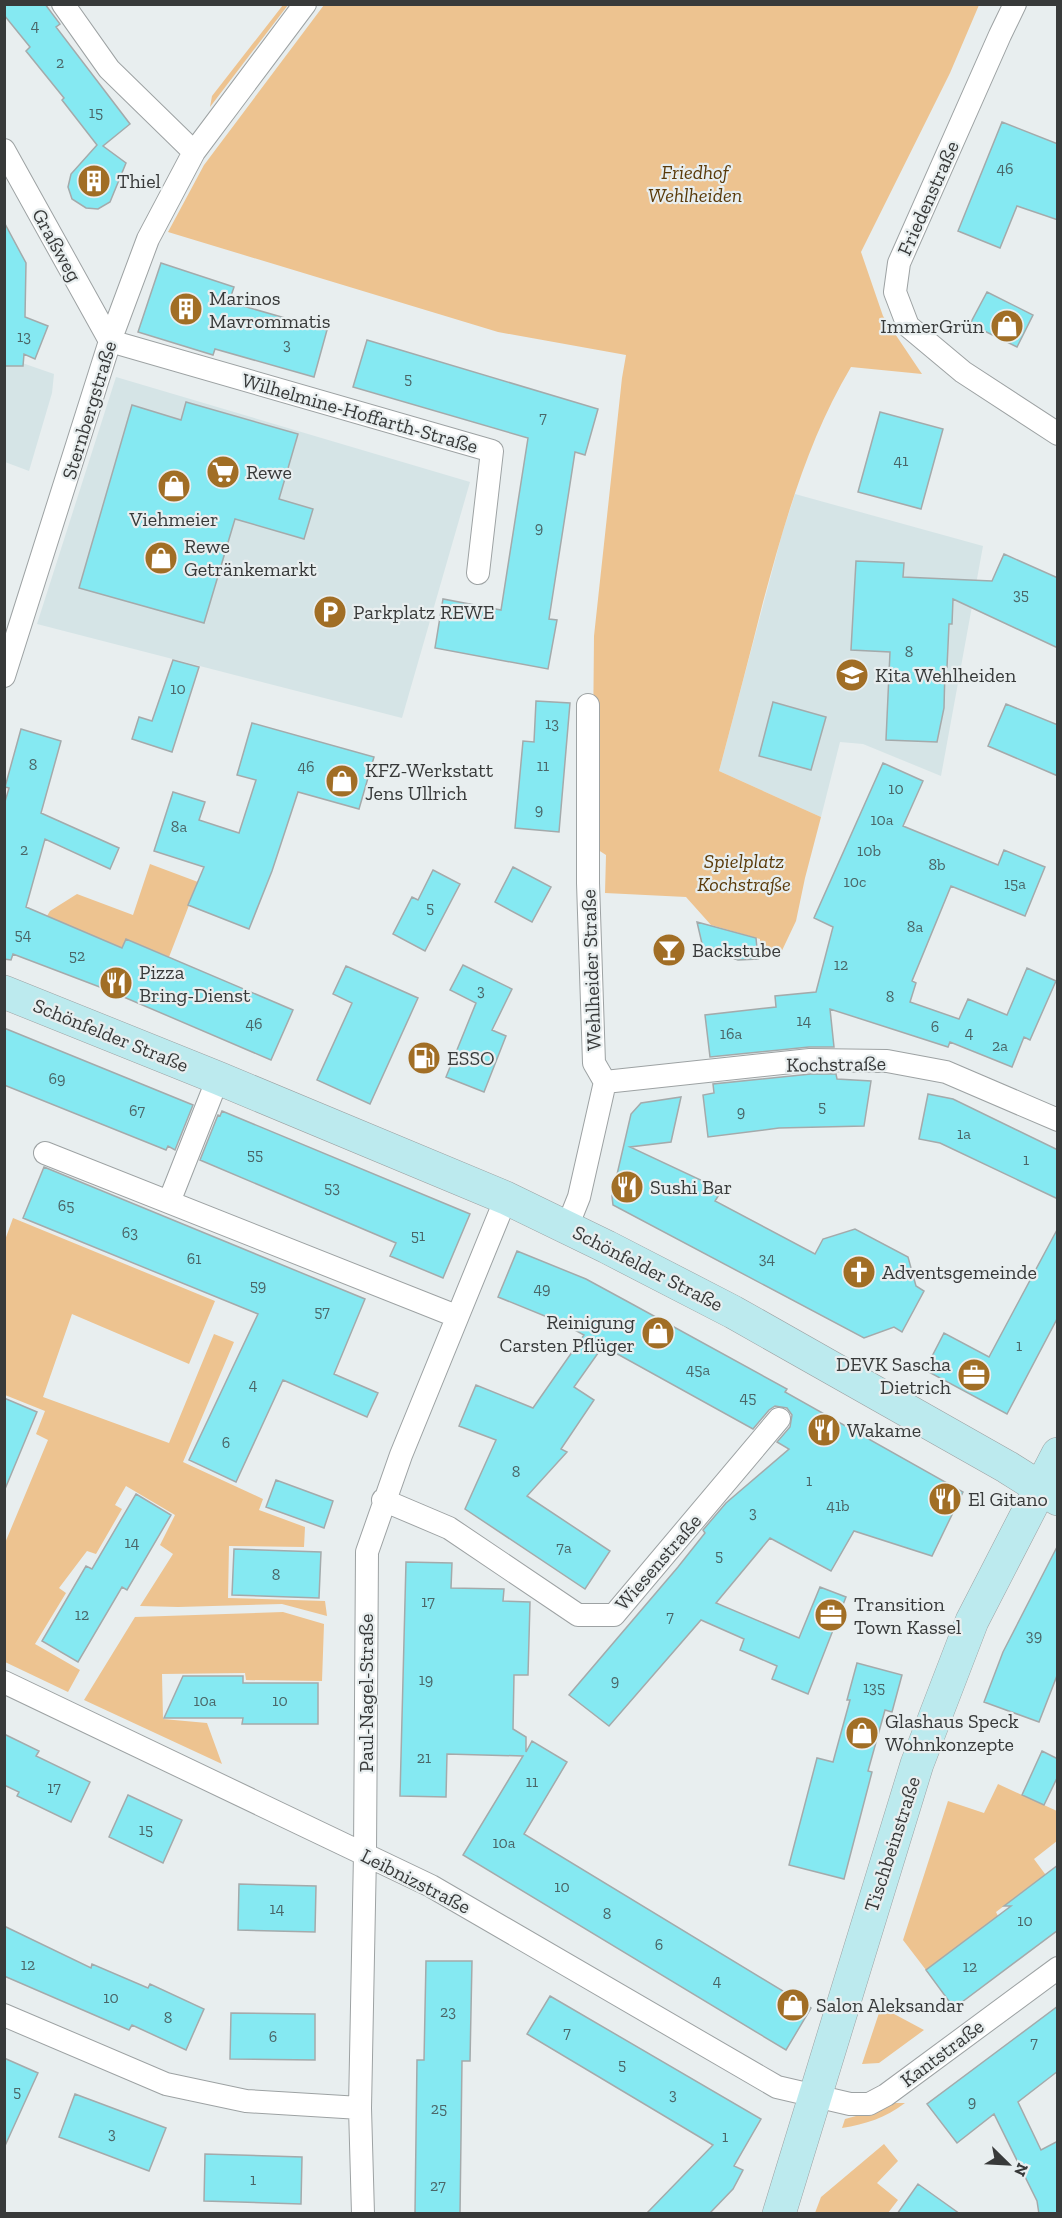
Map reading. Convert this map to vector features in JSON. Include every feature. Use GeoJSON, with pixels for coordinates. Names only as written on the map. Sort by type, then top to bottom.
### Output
{"type":"FeatureCollection","features":[{"type":"Feature","properties":{"kind":"main road","name":"Schönfelder Straße"},"geometry":{"type":"LineString","coordinates":[[4,992],[506,1198],[567,1227],[733,1311],[1049,1493]]}},
{"type":"Feature","properties":{"kind":"main road","name":"Tischbeinstraße"},"geometry":{"type":"LineString","coordinates":[[779,2214],[917,1764],[972,1621],[1049,1493],[1058,1454]]}},
{"type":"Feature","properties":{"kind":"street"},"geometry":{"type":"LineString","coordinates":[[63,4],[109,69],[194,152]]}},
{"type":"Feature","properties":{"kind":"street","name":"Sternbergstraße"},"geometry":{"type":"LineString","coordinates":[[4,676],[110,340],[148,239],[194,152],[305,4]]}},
{"type":"Feature","properties":{"kind":"street","name":"Friedenstraße"},"geometry":{"type":"LineString","coordinates":[[1015,4],[899,263],[895,292],[908,326],[926,343],[963,372],[1058,434]]}},
{"type":"Feature","properties":{"kind":"street","name":"Graßweg"},"geometry":{"type":"LineString","coordinates":[[4,150],[110,340]]}},
{"type":"Feature","properties":{"kind":"street","name":"Wilhelmine-Hoffarth-Straße"},"geometry":{"type":"LineString","coordinates":[[110,340],[492,451],[478,573]]}},
{"type":"Feature","properties":{"kind":"street","name":"Wehlheider Straße"},"geometry":{"type":"LineString","coordinates":[[588,705],[588,883],[594,1062],[605,1082]]}},
{"type":"Feature","properties":{"kind":"street","name":"Kochstraße"},"geometry":{"type":"LineString","coordinates":[[605,1082],[810,1060],[887,1061],[946,1072],[1058,1120]]}},
{"type":"Feature","properties":{"kind":"street"},"geometry":{"type":"LineString","coordinates":[[169,1202],[218,1078]]}},
{"type":"Feature","properties":{"kind":"street"},"geometry":{"type":"LineString","coordinates":[[567,1227],[579,1197],[605,1082]]}},
{"type":"Feature","properties":{"kind":"street"},"geometry":{"type":"LineString","coordinates":[[45,1153],[456,1316]]}},
{"type":"Feature","properties":{"kind":"street","name":"Paul-Nagel-Straße"},"geometry":{"type":"LineString","coordinates":[[363,2214],[360,2108],[365,1854],[366,1552],[383,1500],[506,1198]]}},
{"type":"Feature","properties":{"kind":"street","name":"Wiesenstraße"},"geometry":{"type":"LineString","coordinates":[[383,1500],[449,1528],[578,1615],[614,1615],[779,1419]]}},
{"type":"Feature","properties":{"kind":"street","name":"Leibnizstraße"},"geometry":{"type":"LineString","coordinates":[[4,1682],[431,1886],[777,2087],[816,2097]]}},
{"type":"Feature","properties":{"kind":"street","name":"Kantstraße"},"geometry":{"type":"LineString","coordinates":[[816,2097],[850,2104],[869,2104],[1058,1968]]}},
{"type":"Feature","properties":{"kind":"street"},"geometry":{"type":"LineString","coordinates":[[4,2015],[166,2084],[246,2101],[360,2108]]}},
{"type":"Feature","properties":{"kind":"shaded area"},"geometry":{"type":"Polygon","coordinates":[[[5,357],[54,374],[52,393],[29,471],[5,462],[5,357]]]}},
{"type":"Feature","properties":{"kind":"shaded area"},"geometry":{"type":"Polygon","coordinates":[[[116,377],[470,482],[402,718],[37,624],[116,377]]]}},
{"type":"Feature","properties":{"kind":"shaded area","name":"Kita Wehlheiden"},"geometry":{"type":"Polygon","coordinates":[[[795,494],[983,546],[941,776],[863,744],[840,742],[821,817],[719,771],[782,534],[795,494]]]}},
{"type":"Feature","properties":{"kind":"green space"},"geometry":{"type":"Polygon","coordinates":[[[283,5],[288,5],[210,107],[212,96],[283,5]]]}},
{"type":"Feature","properties":{"kind":"green space","name":"Friedhof Wehlheiden"},"geometry":{"type":"Polygon","coordinates":[[[324,5],[979,5],[950,73],[861,252],[883,316],[922,374],[851,367],[836,394],[810,452],[789,511],[719,771],[821,817],[796,921],[778,959],[760,953],[760,939],[711,925],[686,897],[605,893],[606,855],[592,846],[594,636],[626,355],[498,332],[168,232],[204,165],[324,5]]]}},
{"type":"Feature","properties":{"kind":"green space"},"geometry":{"type":"Polygon","coordinates":[[[150,864],[198,882],[169,957],[126,939],[122,948],[47,916],[50,911],[77,894],[133,915],[150,864]]]}},
{"type":"Feature","properties":{"kind":"green space"},"geometry":{"type":"Polygon","coordinates":[[[13,1218],[215,1301],[189,1364],[72,1314],[43,1397],[169,1443],[214,1334],[234,1342],[183,1462],[263,1499],[259,1510],[305,1527],[304,1547],[229,1546],[228,1598],[325,1601],[327,1616],[282,1604],[140,1606],[173,1554],[160,1545],[175,1515],[126,1486],[115,1505],[122,1509],[96,1554],[87,1551],[59,1588],[66,1593],[35,1644],[80,1670],[68,1692],[5,1662],[5,1543],[48,1440],[36,1434],[45,1411],[5,1395],[5,1240],[13,1218]]]}},
{"type":"Feature","properties":{"kind":"green space"},"geometry":{"type":"Polygon","coordinates":[[[283,1612],[324,1624],[322,1681],[246,1680],[245,1673],[162,1674],[163,1719],[207,1723],[222,1764],[84,1700],[135,1617],[283,1612]]]}},
{"type":"Feature","properties":{"kind":"green space"},"geometry":{"type":"Polygon","coordinates":[[[998,1784],[1057,1811],[1057,1841],[1034,1859],[1048,1878],[1037,1886],[1034,1883],[996,1912],[998,1916],[926,1970],[903,1940],[948,1801],[984,1813],[998,1784]]]}},
{"type":"Feature","properties":{"kind":"green space"},"geometry":{"type":"Polygon","coordinates":[[[881,2007],[924,2030],[879,2063],[862,2064],[881,2007]]]}},
{"type":"Feature","properties":{"kind":"green space"},"geometry":{"type":"Polygon","coordinates":[[[894,2103],[905,2103],[875,2120],[842,2128],[845,2119],[894,2103]]]}},
{"type":"Feature","properties":{"kind":"green space"},"geometry":{"type":"Polygon","coordinates":[[[884,2144],[898,2161],[877,2183],[898,2200],[888,2213],[815,2213],[821,2197],[884,2144]]]}},
{"type":"Feature","properties":{"kind":"building"},"geometry":{"type":"Polygon","coordinates":[[[4,4],[45,4],[60,24],[56,27],[130,124],[103,146],[126,163],[110,202],[98,209],[86,208],[72,199],[68,187],[71,174],[97,145],[62,100],[64,98],[26,51],[30,47],[4,15],[4,4]]]}},
{"type":"Feature","properties":{"kind":"building"},"geometry":{"type":"Polygon","coordinates":[[[1002,122],[1058,144],[1058,220],[1017,206],[1000,248],[958,231],[1002,122]]]}},
{"type":"Feature","properties":{"kind":"building"},"geometry":{"type":"Polygon","coordinates":[[[4,222],[26,263],[25,317],[48,326],[35,359],[24,354],[23,366],[4,366],[4,222]]]}},
{"type":"Feature","properties":{"kind":"building"},"geometry":{"type":"Polygon","coordinates":[[[161,263],[234,287],[229,302],[327,330],[314,377],[215,349],[213,355],[138,332],[161,263]]]}},
{"type":"Feature","properties":{"kind":"building"},"geometry":{"type":"Polygon","coordinates":[[[987,292],[1033,315],[1017,347],[970,324],[987,292]]]}},
{"type":"Feature","properties":{"kind":"building"},"geometry":{"type":"Polygon","coordinates":[[[367,340],[598,409],[585,455],[575,452],[549,619],[557,620],[548,669],[435,648],[443,599],[501,610],[528,438],[353,387],[367,340]]]}},
{"type":"Feature","properties":{"kind":"building"},"geometry":{"type":"Polygon","coordinates":[[[186,402],[298,434],[279,499],[313,509],[304,539],[235,519],[204,623],[79,588],[132,405],[181,420],[186,402]]]}},
{"type":"Feature","properties":{"kind":"building"},"geometry":{"type":"Polygon","coordinates":[[[880,412],[943,429],[921,509],[858,492],[880,412]]]}},
{"type":"Feature","properties":{"kind":"building"},"geometry":{"type":"Polygon","coordinates":[[[1004,554],[1058,578],[1058,648],[953,599],[947,667],[945,667],[944,708],[937,742],[886,740],[890,652],[851,650],[856,561],[904,563],[903,577],[992,581],[1004,554]]]}},
{"type":"Feature","properties":{"kind":"building"},"geometry":{"type":"Polygon","coordinates":[[[173,660],[199,667],[172,752],[132,739],[139,717],[152,721],[173,660]]]}},
{"type":"Feature","properties":{"kind":"building"},"geometry":{"type":"Polygon","coordinates":[[[536,701],[570,703],[559,832],[515,828],[523,741],[534,742],[536,701]]]}},
{"type":"Feature","properties":{"kind":"building"},"geometry":{"type":"Polygon","coordinates":[[[773,702],[826,717],[811,770],[759,756],[773,702]]]}},
{"type":"Feature","properties":{"kind":"building"},"geometry":{"type":"Polygon","coordinates":[[[1006,704],[1058,725],[1058,776],[988,746],[1006,704]]]}},
{"type":"Feature","properties":{"kind":"building"},"geometry":{"type":"Polygon","coordinates":[[[252,723],[374,757],[359,809],[298,792],[272,871],[249,929],[188,905],[204,867],[154,851],[173,792],[205,802],[199,820],[239,833],[256,780],[237,775],[252,723]]]}},
{"type":"Feature","properties":{"kind":"building"},"geometry":{"type":"Polygon","coordinates":[[[21,729],[61,741],[41,813],[119,848],[110,869],[45,839],[26,907],[122,948],[126,939],[293,1010],[271,1060],[105,989],[13,954],[11,960],[4,959],[4,805],[9,788],[5,787],[21,729]]]}},
{"type":"Feature","properties":{"kind":"building"},"geometry":{"type":"Polygon","coordinates":[[[883,763],[923,781],[903,826],[998,865],[1004,850],[1045,867],[1025,916],[951,886],[912,981],[916,983],[910,1002],[959,1019],[968,999],[1007,1015],[1027,968],[1056,981],[1030,1040],[1024,1037],[1012,1067],[950,1042],[948,1047],[830,1009],[834,1047],[809,1047],[710,1057],[705,1015],[776,1007],[775,996],[816,992],[833,927],[814,918],[883,763]]]}},
{"type":"Feature","properties":{"kind":"building"},"geometry":{"type":"Polygon","coordinates":[[[513,867],[551,887],[532,922],[495,902],[513,867]]]}},
{"type":"Feature","properties":{"kind":"building"},"geometry":{"type":"Polygon","coordinates":[[[433,870],[460,884],[425,951],[393,934],[412,897],[418,900],[433,870]]]}},
{"type":"Feature","properties":{"kind":"building"},"geometry":{"type":"Polygon","coordinates":[[[697,922],[756,938],[758,959],[738,960],[703,948],[697,922]]]}},
{"type":"Feature","properties":{"kind":"building"},"geometry":{"type":"Polygon","coordinates":[[[463,965],[512,989],[492,1030],[506,1036],[484,1092],[446,1077],[476,1003],[450,990],[463,965]]]}},
{"type":"Feature","properties":{"kind":"building"},"geometry":{"type":"Polygon","coordinates":[[[346,966],[418,998],[370,1104],[317,1080],[352,1003],[333,994],[346,966]]]}},
{"type":"Feature","properties":{"kind":"building"},"geometry":{"type":"Polygon","coordinates":[[[4,1028],[193,1105],[175,1150],[168,1146],[166,1150],[4,1085],[4,1028]]]}},
{"type":"Feature","properties":{"kind":"building"},"geometry":{"type":"Polygon","coordinates":[[[811,1074],[836,1074],[837,1079],[871,1081],[864,1126],[779,1128],[708,1137],[703,1095],[714,1093],[713,1084],[811,1074]]]}},
{"type":"Feature","properties":{"kind":"building"},"geometry":{"type":"Polygon","coordinates":[[[928,1094],[953,1099],[1058,1150],[1058,1199],[940,1143],[919,1139],[928,1094]]]}},
{"type":"Feature","properties":{"kind":"building"},"geometry":{"type":"Polygon","coordinates":[[[681,1097],[671,1142],[630,1147],[722,1190],[715,1201],[815,1254],[823,1239],[855,1229],[908,1257],[916,1286],[924,1291],[902,1332],[894,1327],[864,1338],[613,1205],[612,1196],[631,1114],[641,1103],[681,1097]]]}},
{"type":"Feature","properties":{"kind":"building"},"geometry":{"type":"Polygon","coordinates":[[[222,1111],[470,1214],[443,1278],[390,1256],[396,1243],[200,1160],[218,1115],[220,1116],[222,1111]]]}},
{"type":"Feature","properties":{"kind":"building"},"geometry":{"type":"Polygon","coordinates":[[[44,1167],[365,1299],[334,1374],[378,1393],[367,1417],[283,1380],[236,1482],[189,1460],[258,1314],[23,1218],[44,1167]]]}},
{"type":"Feature","properties":{"kind":"building"},"geometry":{"type":"Polygon","coordinates":[[[1058,1228],[1058,1317],[1007,1414],[925,1370],[944,1333],[989,1357],[1058,1228]]]}},
{"type":"Feature","properties":{"kind":"building"},"geometry":{"type":"Polygon","coordinates":[[[517,1251],[586,1279],[787,1389],[785,1392],[963,1492],[932,1556],[854,1531],[831,1571],[770,1538],[716,1603],[799,1638],[820,1587],[846,1597],[808,1694],[772,1679],[777,1666],[740,1650],[744,1639],[701,1620],[609,1726],[569,1695],[678,1567],[705,1533],[703,1530],[726,1503],[789,1449],[777,1442],[790,1427],[792,1415],[787,1408],[775,1406],[753,1429],[603,1346],[574,1387],[594,1400],[561,1449],[567,1452],[527,1496],[610,1551],[585,1589],[465,1509],[496,1440],[459,1426],[476,1385],[533,1408],[584,1335],[562,1323],[498,1297],[517,1251]]]}},
{"type":"Feature","properties":{"kind":"building"},"geometry":{"type":"Polygon","coordinates":[[[4,1398],[37,1412],[5,1489],[4,1489],[4,1398]]]}},
{"type":"Feature","properties":{"kind":"building"},"geometry":{"type":"Polygon","coordinates":[[[276,1480],[333,1501],[324,1528],[266,1507],[276,1480]]]}},
{"type":"Feature","properties":{"kind":"building"},"geometry":{"type":"Polygon","coordinates":[[[136,1494],[171,1515],[127,1590],[122,1587],[78,1662],[42,1641],[86,1566],[92,1569],[136,1494]]]}},
{"type":"Feature","properties":{"kind":"building"},"geometry":{"type":"Polygon","coordinates":[[[1058,1545],[1058,1673],[1039,1722],[984,1702],[1003,1652],[1058,1545]]]}},
{"type":"Feature","properties":{"kind":"building"},"geometry":{"type":"Polygon","coordinates":[[[234,1549],[321,1552],[319,1598],[232,1595],[234,1549]]]}},
{"type":"Feature","properties":{"kind":"building"},"geometry":{"type":"Polygon","coordinates":[[[406,1562],[452,1563],[451,1588],[504,1589],[503,1601],[530,1602],[528,1675],[514,1675],[513,1729],[526,1737],[526,1752],[532,1741],[567,1762],[524,1834],[811,2008],[786,2050],[463,1855],[523,1756],[447,1754],[446,1797],[400,1796],[406,1562]]]}},
{"type":"Feature","properties":{"kind":"building"},"geometry":{"type":"Polygon","coordinates":[[[857,1663],[902,1675],[892,1712],[885,1710],[868,1771],[872,1772],[844,1879],[789,1865],[817,1758],[833,1762],[850,1700],[847,1700],[857,1663]]]}},
{"type":"Feature","properties":{"kind":"building"},"geometry":{"type":"Polygon","coordinates":[[[183,1676],[243,1676],[243,1683],[318,1683],[318,1724],[242,1724],[243,1718],[164,1718],[183,1676]]]}},
{"type":"Feature","properties":{"kind":"building"},"geometry":{"type":"Polygon","coordinates":[[[4,1734],[39,1751],[36,1756],[90,1782],[71,1822],[17,1796],[19,1792],[4,1785],[4,1734]]]}},
{"type":"Feature","properties":{"kind":"building"},"geometry":{"type":"Polygon","coordinates":[[[1042,1751],[1058,1759],[1058,1776],[1044,1805],[1022,1795],[1042,1751]]]}},
{"type":"Feature","properties":{"kind":"building"},"geometry":{"type":"Polygon","coordinates":[[[128,1795],[182,1820],[163,1863],[109,1837],[128,1795]]]}},
{"type":"Feature","properties":{"kind":"building"},"geometry":{"type":"Polygon","coordinates":[[[1058,1865],[1058,1930],[954,2008],[926,1970],[1011,1906],[1004,1906],[1058,1865]]]}},
{"type":"Feature","properties":{"kind":"building"},"geometry":{"type":"Polygon","coordinates":[[[239,1884],[316,1886],[315,1932],[238,1930],[239,1884]]]}},
{"type":"Feature","properties":{"kind":"building"},"geometry":{"type":"Polygon","coordinates":[[[4,1926],[91,1968],[92,1964],[148,1988],[150,1984],[204,2009],[186,2050],[132,2025],[129,2030],[4,1976],[4,1926]]]}},
{"type":"Feature","properties":{"kind":"building"},"geometry":{"type":"Polygon","coordinates":[[[426,1961],[472,1961],[470,2061],[462,2061],[460,2214],[415,2214],[417,2060],[424,2060],[426,1961]]]}},
{"type":"Feature","properties":{"kind":"building"},"geometry":{"type":"Polygon","coordinates":[[[550,1996],[761,2119],[734,2166],[743,2170],[733,2189],[709,2214],[646,2214],[713,2145],[527,2034],[550,1996]]]}},
{"type":"Feature","properties":{"kind":"building"},"geometry":{"type":"Polygon","coordinates":[[[1058,2006],[1058,2071],[1018,2102],[1041,2150],[1058,2141],[1058,2214],[1039,2214],[1037,2201],[994,2114],[957,2143],[927,2104],[1058,2006]]]}},
{"type":"Feature","properties":{"kind":"building"},"geometry":{"type":"Polygon","coordinates":[[[231,2013],[315,2014],[315,2060],[230,2059],[231,2013]]]}},
{"type":"Feature","properties":{"kind":"building"},"geometry":{"type":"Polygon","coordinates":[[[4,2058],[38,2073],[4,2148],[4,2058]]]}},
{"type":"Feature","properties":{"kind":"building"},"geometry":{"type":"Polygon","coordinates":[[[75,2094],[166,2128],[149,2171],[59,2137],[75,2094]]]}},
{"type":"Feature","properties":{"kind":"building"},"geometry":{"type":"Polygon","coordinates":[[[205,2154],[302,2157],[301,2204],[204,2201],[205,2154]]]}},
{"type":"Feature","properties":{"kind":"building"},"geometry":{"type":"Polygon","coordinates":[[[918,2184],[960,2214],[897,2214],[918,2184]]]}},
{"type":"Feature","properties":{"kind":"place","name":"Thiel"},"geometry":{"type":"Point","coordinates":[94,181]}},
{"type":"Feature","properties":{"kind":"place","name":"Marinos Mavrommatis"},"geometry":{"type":"Point","coordinates":[186,309]}},
{"type":"Feature","properties":{"kind":"place","name":"ImmerGrün"},"geometry":{"type":"Point","coordinates":[1007,326]}},
{"type":"Feature","properties":{"kind":"place","name":"Rewe"},"geometry":{"type":"Point","coordinates":[223,472]}},
{"type":"Feature","properties":{"kind":"place","name":"Viehmeier"},"geometry":{"type":"Point","coordinates":[174,486]}},
{"type":"Feature","properties":{"kind":"place","name":"Rewe Getränkemarkt"},"geometry":{"type":"Point","coordinates":[161,558]}},
{"type":"Feature","properties":{"kind":"place","name":"Parkplatz REWE"},"geometry":{"type":"Point","coordinates":[330,612]}},
{"type":"Feature","properties":{"kind":"place","name":"Kita Wehlheiden"},"geometry":{"type":"Point","coordinates":[852,675]}},
{"type":"Feature","properties":{"kind":"place","name":"KFZ-Werkstatt Jens Ullrich"},"geometry":{"type":"Point","coordinates":[342,781]}},
{"type":"Feature","properties":{"kind":"place","name":"Backstube"},"geometry":{"type":"Point","coordinates":[669,950]}},
{"type":"Feature","properties":{"kind":"place","name":"Pizza Bring-Dienst"},"geometry":{"type":"Point","coordinates":[116,983]}},
{"type":"Feature","properties":{"kind":"place","name":"ESSO"},"geometry":{"type":"Point","coordinates":[424,1058]}},
{"type":"Feature","properties":{"kind":"place","name":"Sushi Bar"},"geometry":{"type":"Point","coordinates":[627,1187]}},
{"type":"Feature","properties":{"kind":"place","name":"Adventsgemeinde"},"geometry":{"type":"Point","coordinates":[859,1272]}},
{"type":"Feature","properties":{"kind":"place","name":"Reinigung Carsten Pflüger"},"geometry":{"type":"Point","coordinates":[658,1333]}},
{"type":"Feature","properties":{"kind":"place","name":"DEVK Sascha Dietrich"},"geometry":{"type":"Point","coordinates":[974,1375]}},
{"type":"Feature","properties":{"kind":"place","name":"Wakame"},"geometry":{"type":"Point","coordinates":[824,1430]}},
{"type":"Feature","properties":{"kind":"place","name":"El Gitano"},"geometry":{"type":"Point","coordinates":[945,1499]}},
{"type":"Feature","properties":{"kind":"place","name":"Transition Town Kassel"},"geometry":{"type":"Point","coordinates":[831,1615]}},
{"type":"Feature","properties":{"kind":"place","name":"Glashaus Speck Wohnkonzepte"},"geometry":{"type":"Point","coordinates":[862,1733]}},
{"type":"Feature","properties":{"kind":"place","name":"Salon Aleksandar"},"geometry":{"type":"Point","coordinates":[793,2005]}},
{"type":"Feature","properties":{"kind":"park label","name":"Spielplatz Kochstraße"},"geometry":{"type":"Point","coordinates":[744,872]}}]}
